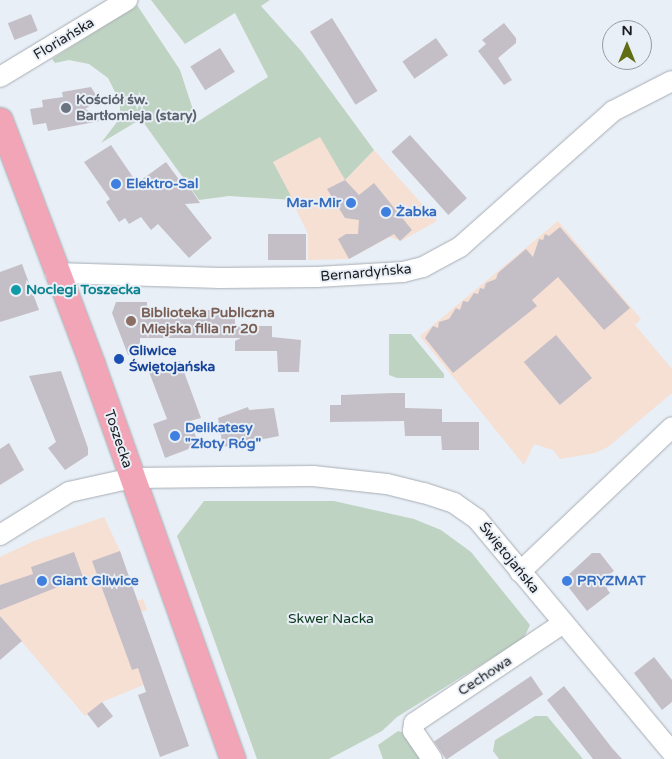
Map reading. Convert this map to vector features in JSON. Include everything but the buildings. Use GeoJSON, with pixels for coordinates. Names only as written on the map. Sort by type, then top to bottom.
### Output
{"type":"FeatureCollection","features":[{"type":"Feature","properties":{"kind":"main road","name":"Toszecka"},"geometry":{"type":"LineString","coordinates":[[0,120],[55,273],[92,364],[233,759]]}},
{"type":"Feature","properties":{"kind":"street","name":"Floriańska"},"geometry":{"type":"LineString","coordinates":[[0,77],[127,0]]}},
{"type":"Feature","properties":{"kind":"street","name":"Bernardyńska"},"geometry":{"type":"LineString","coordinates":[[55,273],[300,277],[403,272],[423,268],[460,247],[613,110],[672,81]]}},
{"type":"Feature","properties":{"kind":"street"},"geometry":{"type":"LineString","coordinates":[[520,572],[672,427]]}},
{"type":"Feature","properties":{"kind":"street","name":"Świętojańska"},"geometry":{"type":"LineString","coordinates":[[0,535],[69,492],[132,478],[313,476],[362,480],[415,490],[454,503],[477,519],[562,624],[672,752]]}},
{"type":"Feature","properties":{"kind":"street","name":"Cechowa"},"geometry":{"type":"LineString","coordinates":[[432,759],[412,731],[414,723],[562,624]]}},
{"type":"Feature","properties":{"kind":"shaded area"},"geometry":{"type":"Polygon","coordinates":[[[320,136],[345,180],[374,150],[437,221],[401,241],[390,237],[349,259],[308,260],[308,234],[273,162],[320,136]]]}},
{"type":"Feature","properties":{"kind":"shaded area"},"geometry":{"type":"Polygon","coordinates":[[[558,221],[641,319],[635,325],[672,369],[672,393],[608,447],[595,453],[560,459],[553,450],[534,444],[524,465],[420,336],[558,221]]]}},
{"type":"Feature","properties":{"kind":"shaded area"},"geometry":{"type":"Polygon","coordinates":[[[104,517],[120,551],[136,601],[143,599],[147,610],[140,612],[163,677],[102,702],[85,716],[0,616],[0,557],[34,541],[104,517]]]}},
{"type":"Feature","properties":{"kind":"green space"},"geometry":{"type":"Polygon","coordinates":[[[151,0],[270,0],[261,6],[302,52],[374,150],[345,180],[320,137],[273,162],[293,200],[229,196],[199,200],[141,119],[101,143],[120,118],[120,102],[108,78],[89,64],[69,60],[55,63],[52,59],[137,5],[180,70],[197,122],[268,77],[235,13],[185,44],[151,0]]]}},
{"type":"Feature","properties":{"kind":"green space"},"geometry":{"type":"Polygon","coordinates":[[[389,334],[411,334],[444,374],[444,378],[397,378],[389,375],[389,334]]]}},
{"type":"Feature","properties":{"kind":"green space","name":"Skwer Nacka"},"geometry":{"type":"Polygon","coordinates":[[[204,501],[334,501],[414,519],[441,530],[471,552],[530,625],[524,638],[397,717],[382,731],[329,759],[257,759],[177,536],[204,501]]]}},
{"type":"Feature","properties":{"kind":"green space"},"geometry":{"type":"Polygon","coordinates":[[[535,716],[547,716],[583,759],[499,759],[493,751],[495,740],[535,716]]]}},
{"type":"Feature","properties":{"kind":"green space"},"geometry":{"type":"Polygon","coordinates":[[[398,731],[405,733],[422,759],[383,759],[378,745],[398,731]]]}},
{"type":"Feature","properties":{"kind":"place","name":"Kościół św. Bartłomieja (stary)"},"geometry":{"type":"Point","coordinates":[66,108]}},
{"type":"Feature","properties":{"kind":"place","name":"Elektro-Sal"},"geometry":{"type":"Point","coordinates":[116,184]}},
{"type":"Feature","properties":{"kind":"place","name":"Mar-Mir"},"geometry":{"type":"Point","coordinates":[351,203]}},
{"type":"Feature","properties":{"kind":"place","name":"Żabka"},"geometry":{"type":"Point","coordinates":[386,212]}},
{"type":"Feature","properties":{"kind":"place","name":"Noclegi Toszecka"},"geometry":{"type":"Point","coordinates":[16,290]}},
{"type":"Feature","properties":{"kind":"place","name":"Biblioteka Publiczna Miejska filia nr 20"},"geometry":{"type":"Point","coordinates":[131,321]}},
{"type":"Feature","properties":{"kind":"place","name":"Gliwice Świętojańska"},"geometry":{"type":"Point","coordinates":[119,359]}},
{"type":"Feature","properties":{"kind":"place","name":"Delikatesy \"Złoty Róg\""},"geometry":{"type":"Point","coordinates":[175,436]}},
{"type":"Feature","properties":{"kind":"place","name":"Giant Gliwice"},"geometry":{"type":"Point","coordinates":[42,581]}},
{"type":"Feature","properties":{"kind":"place","name":"PRYZMAT"},"geometry":{"type":"Point","coordinates":[567,581]}}]}
